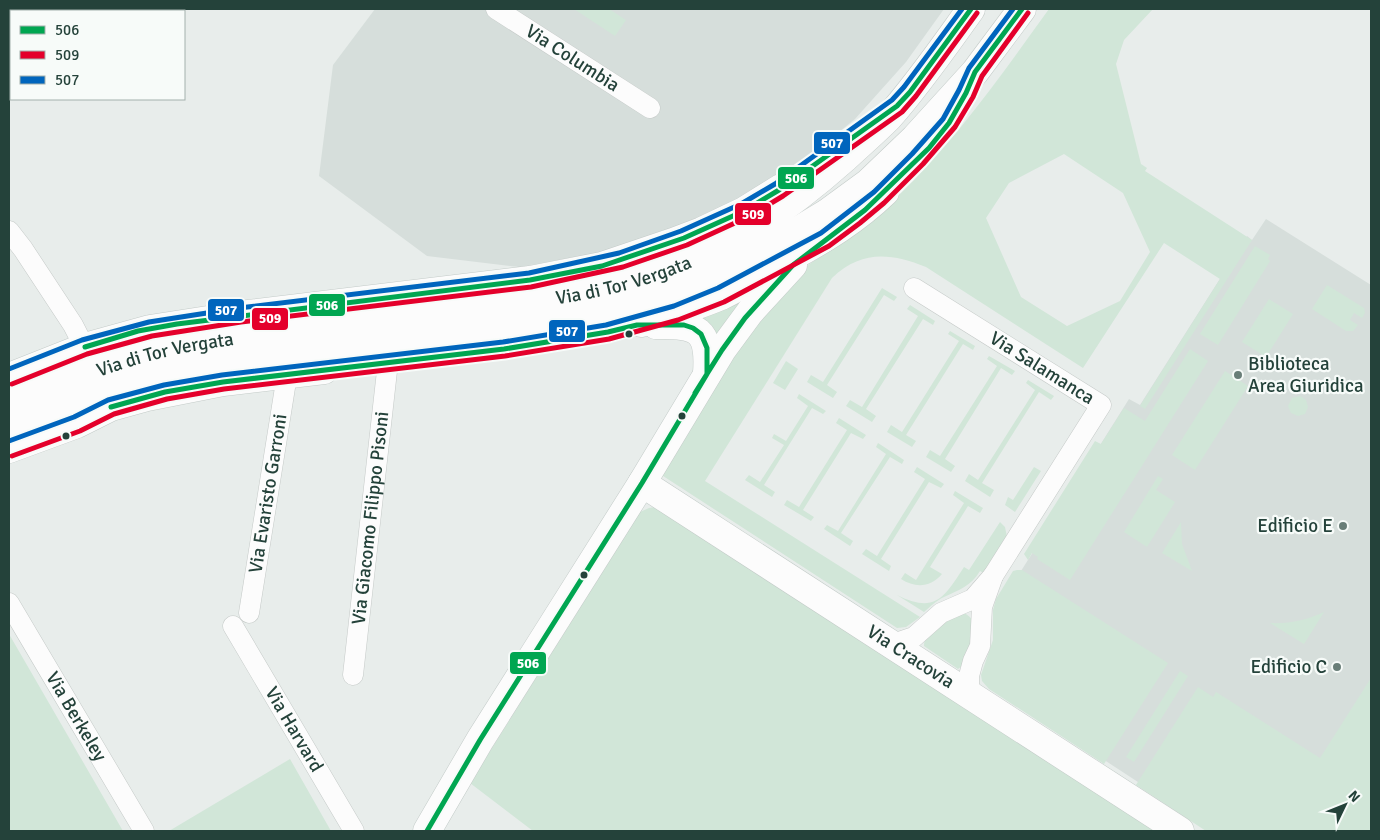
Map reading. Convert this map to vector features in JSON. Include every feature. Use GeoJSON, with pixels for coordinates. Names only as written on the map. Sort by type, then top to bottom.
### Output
{"type":"FeatureCollection","features":[{"type":"Feature","properties":{"kind":"street","name":"Via Columbia"},"geometry":{"type":"LineString","coordinates":[[496,9],[650,108]]}},
{"type":"Feature","properties":{"kind":"street","name":"Via di Tor Vergata"},"geometry":{"type":"LineString","coordinates":[[9,449],[77,424],[99,378],[127,334],[177,324],[530,280],[602,266],[684,238],[744,211],[790,183],[897,106],[910,92],[971,9]]}},
{"type":"Feature","properties":{"kind":"street","name":"Via di Tor Vergata"},"geometry":{"type":"LineString","coordinates":[[9,377],[99,378],[160,374],[193,368],[595,318],[659,299],[748,260],[847,200],[915,138],[975,72],[1022,9]]}},
{"type":"Feature","properties":{"kind":"street"},"geometry":{"type":"LineString","coordinates":[[435,827],[480,740],[642,483],[722,350],[750,312],[793,265],[865,210],[918,160],[949,123],[966,93],[975,72]]}},
{"type":"Feature","properties":{"kind":"street"},"geometry":{"type":"LineString","coordinates":[[9,231],[28,256],[99,378]]}},
{"type":"Feature","properties":{"kind":"street","name":"Via di Tor Vergata"},"geometry":{"type":"LineString","coordinates":[[9,403],[99,378],[165,392],[223,382],[504,349],[615,330],[692,308],[722,295],[825,239]]}},
{"type":"Feature","properties":{"kind":"street","name":"Via Salamanca"},"geometry":{"type":"LineString","coordinates":[[888,643],[896,643],[920,633],[941,613],[973,599],[992,576],[1101,405],[914,288]]}},
{"type":"Feature","properties":{"kind":"street"},"geometry":{"type":"LineString","coordinates":[[637,325],[678,324],[689,326],[698,331],[704,338],[707,348],[707,374]]}},
{"type":"Feature","properties":{"kind":"street","name":"Via Giacomo Filippo Pisoni"},"geometry":{"type":"LineString","coordinates":[[353,675],[388,362]]}},
{"type":"Feature","properties":{"kind":"street","name":"Via Evaristo Garroni"},"geometry":{"type":"LineString","coordinates":[[249,613],[288,375]]}},
{"type":"Feature","properties":{"kind":"street","name":"Via di Tor Vergata"},"geometry":{"type":"LineString","coordinates":[[9,425],[99,378]]}},
{"type":"Feature","properties":{"kind":"street","name":"Via Cracovia"},"geometry":{"type":"LineString","coordinates":[[642,483],[1180,831]]}},
{"type":"Feature","properties":{"kind":"street","name":"Via Salamanca"},"geometry":{"type":"LineString","coordinates":[[978,701],[969,687],[969,676],[980,646],[982,607],[992,576]]}},
{"type":"Feature","properties":{"kind":"street","name":"Via Berkeley"},"geometry":{"type":"LineString","coordinates":[[9,603],[144,831]]}},
{"type":"Feature","properties":{"kind":"street"},"geometry":{"type":"LineString","coordinates":[[927,625],[917,644],[918,658],[931,670],[949,677],[966,668],[973,661]]}},
{"type":"Feature","properties":{"kind":"street","name":"Via Harvard"},"geometry":{"type":"LineString","coordinates":[[233,626],[354,831]]}},
{"type":"Feature","properties":{"kind":"shaded area"},"geometry":{"type":"Polygon","coordinates":[[[375,9],[944,9],[906,62],[855,119],[791,171],[719,209],[646,238],[602,252],[519,267],[427,256],[319,176],[333,65],[375,9]]]}},
{"type":"Feature","properties":{"kind":"shaded area"},"geometry":{"type":"Polygon","coordinates":[[[1266,219],[1371,285],[1371,831],[1213,831],[1017,703],[1006,595],[1129,399],[1140,405],[1247,236],[1252,240],[1266,219]]]}},
{"type":"Feature","properties":{"kind":"green space"},"geometry":{"type":"Polygon","coordinates":[[[574,9],[609,9],[626,20],[615,36],[574,9]]]}},
{"type":"Feature","properties":{"kind":"green space"},"geometry":{"type":"Polygon","coordinates":[[[1049,9],[1153,9],[1124,40],[1116,64],[1141,164],[1147,168],[1145,171],[1252,240],[1145,409],[1140,406],[1220,279],[1164,243],[1083,368],[926,267],[913,262],[888,257],[865,259],[854,262],[832,278],[705,481],[920,617],[906,627],[897,628],[660,474],[733,352],[785,285],[807,266],[868,223],[919,175],[978,106],[1049,9]],[[1064,154],[1009,183],[986,218],[1021,297],[1067,326],[1120,301],[1150,252],[1123,193],[1064,154]]]}},
{"type":"Feature","properties":{"kind":"green space"},"geometry":{"type":"Polygon","coordinates":[[[1255,246],[1270,255],[1268,259],[1270,261],[1218,345],[1200,334],[1255,246]]]}},
{"type":"Feature","properties":{"kind":"green space"},"geometry":{"type":"Polygon","coordinates":[[[1327,285],[1364,308],[1365,313],[1362,318],[1354,313],[1350,320],[1358,325],[1353,331],[1346,331],[1312,309],[1327,285]]]}},
{"type":"Feature","properties":{"kind":"green space"},"geometry":{"type":"Polygon","coordinates":[[[882,288],[897,297],[894,301],[884,295],[827,385],[837,392],[833,398],[807,382],[811,375],[823,382],[882,288]]]}},
{"type":"Feature","properties":{"kind":"green space"},"geometry":{"type":"Polygon","coordinates":[[[1269,299],[1293,314],[1266,357],[1242,342],[1269,299]]]}},
{"type":"Feature","properties":{"kind":"green space"},"geometry":{"type":"Polygon","coordinates":[[[742,301],[719,335],[715,335],[697,313],[742,301]]]}},
{"type":"Feature","properties":{"kind":"green space"},"geometry":{"type":"Polygon","coordinates":[[[910,305],[935,321],[933,325],[923,319],[866,409],[876,416],[872,422],[846,406],[850,400],[862,407],[918,316],[907,309],[910,305]]]}},
{"type":"Feature","properties":{"kind":"green space"},"geometry":{"type":"Polygon","coordinates":[[[950,331],[975,346],[973,350],[963,344],[906,435],[916,441],[912,447],[887,432],[891,425],[902,432],[959,341],[948,334],[950,331]]]}},
{"type":"Feature","properties":{"kind":"green space"},"geometry":{"type":"Polygon","coordinates":[[[1190,349],[1208,361],[1070,580],[1037,559],[1038,557],[1032,553],[1028,560],[1024,554],[1095,441],[1101,444],[1124,408],[1145,421],[1190,349]]]}},
{"type":"Feature","properties":{"kind":"green space"},"geometry":{"type":"Polygon","coordinates":[[[989,356],[1015,371],[1012,375],[1001,368],[945,459],[955,466],[951,472],[926,457],[930,450],[940,456],[997,366],[987,359],[989,356]]]}},
{"type":"Feature","properties":{"kind":"green space"},"geometry":{"type":"Polygon","coordinates":[[[786,361],[798,369],[785,390],[773,383],[786,361]]]}},
{"type":"Feature","properties":{"kind":"green space"},"geometry":{"type":"Polygon","coordinates":[[[1225,371],[1248,386],[1195,470],[1172,455],[1225,371]]]}},
{"type":"Feature","properties":{"kind":"green space"},"geometry":{"type":"Polygon","coordinates":[[[1028,380],[1054,396],[1051,400],[1039,392],[982,483],[994,490],[990,497],[965,481],[969,474],[978,480],[1035,390],[1026,383],[1028,380]]]}},
{"type":"Feature","properties":{"kind":"green space"},"geometry":{"type":"Polygon","coordinates":[[[799,394],[826,411],[823,414],[812,408],[764,485],[775,492],[772,497],[745,480],[749,475],[760,482],[784,445],[772,438],[774,434],[786,441],[808,406],[797,398],[799,394]]]}},
{"type":"Feature","properties":{"kind":"green space"},"geometry":{"type":"Polygon","coordinates":[[[1300,396],[1306,400],[1308,407],[1305,414],[1298,416],[1291,413],[1288,406],[1292,398],[1300,396]]]}},
{"type":"Feature","properties":{"kind":"green space"},"geometry":{"type":"Polygon","coordinates":[[[839,418],[866,435],[863,439],[851,433],[803,510],[814,517],[811,521],[784,505],[787,500],[799,507],[847,430],[836,423],[839,418]]]}},
{"type":"Feature","properties":{"kind":"green space"},"geometry":{"type":"Polygon","coordinates":[[[878,443],[904,460],[902,464],[890,457],[841,533],[853,541],[850,546],[824,529],[827,525],[838,531],[886,454],[876,447],[878,443]]]}},
{"type":"Feature","properties":{"kind":"green space"},"geometry":{"type":"Polygon","coordinates":[[[917,467],[944,484],[941,488],[929,482],[881,559],[891,566],[889,571],[862,554],[866,549],[877,556],[925,479],[914,472],[917,467]]]}},
{"type":"Feature","properties":{"kind":"green space"},"geometry":{"type":"Polygon","coordinates":[[[1034,467],[1041,471],[1015,512],[1005,505],[1008,497],[1013,500],[1034,467]]]}},
{"type":"Feature","properties":{"kind":"green space"},"geometry":{"type":"Polygon","coordinates":[[[1158,476],[1163,479],[1156,490],[1175,502],[1147,547],[1124,532],[1158,476]]]}},
{"type":"Feature","properties":{"kind":"green space"},"geometry":{"type":"Polygon","coordinates":[[[955,491],[983,508],[980,513],[968,506],[930,567],[942,574],[937,579],[922,585],[906,582],[901,579],[905,573],[916,580],[964,503],[953,495],[955,491]]]}},
{"type":"Feature","properties":{"kind":"green space"},"geometry":{"type":"Polygon","coordinates":[[[661,506],[1159,831],[533,831],[470,783],[640,512],[661,506]]]}},
{"type":"Feature","properties":{"kind":"green space"},"geometry":{"type":"Polygon","coordinates":[[[1000,522],[1005,527],[1007,537],[985,574],[980,571],[969,584],[939,600],[924,612],[897,595],[910,601],[921,603],[930,603],[937,600],[950,587],[964,567],[969,570],[1000,522]]]}},
{"type":"Feature","properties":{"kind":"green space"},"geometry":{"type":"Polygon","coordinates":[[[1181,522],[1182,544],[1192,571],[1162,553],[1181,522]]]}},
{"type":"Feature","properties":{"kind":"green space"},"geometry":{"type":"Polygon","coordinates":[[[1022,570],[1168,663],[1104,764],[989,689],[982,681],[981,675],[993,640],[993,610],[996,599],[1013,571],[1022,570]]]}},
{"type":"Feature","properties":{"kind":"green space"},"geometry":{"type":"Polygon","coordinates":[[[1324,612],[1304,644],[1270,623],[1298,621],[1324,612]]]}},
{"type":"Feature","properties":{"kind":"green space"},"geometry":{"type":"Polygon","coordinates":[[[964,613],[974,623],[974,637],[963,665],[958,669],[924,646],[928,635],[939,625],[964,613]]]}},
{"type":"Feature","properties":{"kind":"green space"},"geometry":{"type":"Polygon","coordinates":[[[9,634],[123,831],[9,831],[9,634]]]}},
{"type":"Feature","properties":{"kind":"green space"},"geometry":{"type":"Polygon","coordinates":[[[1180,671],[1188,676],[1134,762],[1126,757],[1180,671]]]}},
{"type":"Feature","properties":{"kind":"green space"},"geometry":{"type":"Polygon","coordinates":[[[1371,678],[1371,831],[1206,831],[1136,785],[1198,687],[1213,697],[1216,692],[1320,758],[1371,678]]]}},
{"type":"Feature","properties":{"kind":"green space"},"geometry":{"type":"Polygon","coordinates":[[[290,759],[331,831],[169,831],[290,759]]]}},
{"type":"Feature","properties":{"kind":"transit line","name":"507"},"geometry":{"type":"LineString","coordinates":[[9,369],[82,340],[149,322],[239,308],[529,273],[619,253],[681,231],[741,204],[775,184],[892,100],[904,87],[962,9]]}},
{"type":"Feature","properties":{"kind":"transit line","name":"506"},"geometry":{"type":"LineString","coordinates":[[85,347],[138,331],[177,324],[530,280],[602,266],[684,238],[744,211],[779,190],[897,106],[910,92],[971,9]]}},
{"type":"Feature","properties":{"kind":"transit line","name":"507"},"geometry":{"type":"LineString","coordinates":[[9,441],[74,417],[108,400],[164,385],[222,375],[503,342],[606,325],[674,306],[718,288],[821,233],[874,192],[912,154],[943,119],[969,68],[1013,9]]}},
{"type":"Feature","properties":{"kind":"transit line","name":"506"},"geometry":{"type":"LineString","coordinates":[[695,393],[745,318],[793,265],[865,210],[929,148],[949,123],[966,93],[975,72],[1022,9]]}},
{"type":"Feature","properties":{"kind":"transit line","name":"509"},"geometry":{"type":"LineString","coordinates":[[12,384],[87,354],[152,336],[241,322],[531,287],[623,267],[687,245],[748,217],[783,196],[902,112],[977,13]]}},
{"type":"Feature","properties":{"kind":"transit line","name":"509"},"geometry":{"type":"LineString","coordinates":[[12,456],[80,431],[114,414],[167,399],[224,389],[505,356],[609,339],[678,320],[724,302],[829,246],[884,203],[923,164],[955,127],[973,97],[982,76],[1028,13]]}},
{"type":"Feature","properties":{"kind":"transit line","name":"506"},"geometry":{"type":"LineString","coordinates":[[111,407],[165,392],[223,382],[504,349],[608,332],[637,325],[684,325],[693,328],[701,334],[707,348],[707,374],[642,483],[480,740],[427,831]]}},
{"type":"Feature","properties":{"kind":"place","name":"Biblioteca Area Giuridica"},"geometry":{"type":"Point","coordinates":[1238,375]}},
{"type":"Feature","properties":{"kind":"place","name":"Edificio E"},"geometry":{"type":"Point","coordinates":[1343,526]}},
{"type":"Feature","properties":{"kind":"place","name":"Edificio C"},"geometry":{"type":"Point","coordinates":[1337,667]}}]}
